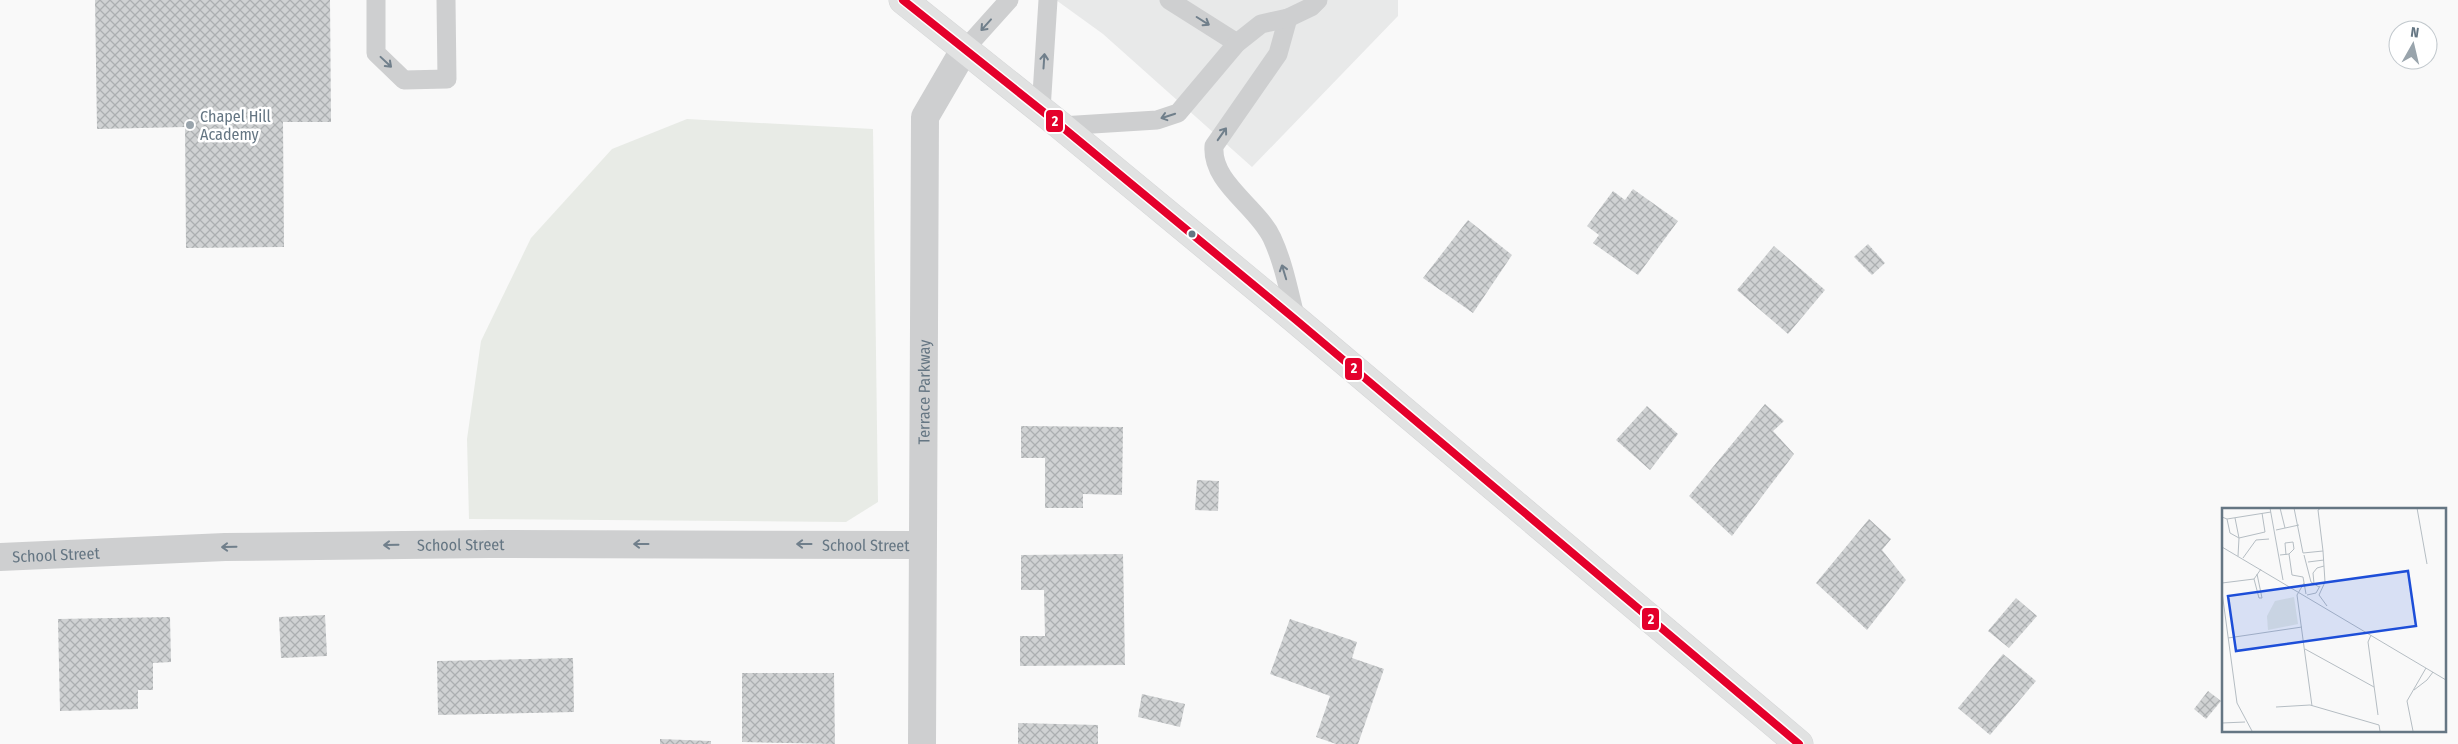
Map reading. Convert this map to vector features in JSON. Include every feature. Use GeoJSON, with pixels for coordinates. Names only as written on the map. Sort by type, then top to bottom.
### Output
{"type":"FeatureCollection","features":[{"type":"Feature","properties":{"kind":"main road"},"geometry":{"type":"LineString","coordinates":[[903,0],[1051,118],[1296,320],[1799,744]]}},
{"type":"Feature","properties":{"kind":"street","name":"Terrace Parkway"},"geometry":{"type":"LineString","coordinates":[[922,744],[926,117],[964,50]]}},
{"type":"Feature","properties":{"kind":"street","name":"School Street"},"geometry":{"type":"LineString","coordinates":[[0,557],[225,547],[480,544],[922,544]]}},
{"type":"Feature","properties":{"kind":"lane"},"geometry":{"type":"LineString","coordinates":[[376,0],[376,53],[404,80],[446,79],[446,0]]}},
{"type":"Feature","properties":{"kind":"lane"},"geometry":{"type":"LineString","coordinates":[[964,50],[1009,0]]}},
{"type":"Feature","properties":{"kind":"lane"},"geometry":{"type":"LineString","coordinates":[[1048,0],[1051,118],[1157,120],[1178,113],[1237,43],[1261,24],[1288,18],[1311,8],[1318,0]]}},
{"type":"Feature","properties":{"kind":"lane"},"geometry":{"type":"LineString","coordinates":[[1170,0],[1237,43]]}},
{"type":"Feature","properties":{"kind":"lane"},"geometry":{"type":"LineString","coordinates":[[1288,18],[1278,54],[1214,146],[1213,159],[1228,184],[1250,208],[1272,237],[1285,272],[1296,320]]}},
{"type":"Feature","properties":{"kind":"shaded area"},"geometry":{"type":"Polygon","coordinates":[[[1056,0],[1398,0],[1398,16],[1252,167],[1103,34],[1056,0]]]}},
{"type":"Feature","properties":{"kind":"shaded area"},"geometry":{"type":"Polygon","coordinates":[[[687,119],[873,129],[878,502],[846,522],[469,519],[467,439],[481,341],[531,238],[612,149],[687,119]]]}},
{"type":"Feature","properties":{"kind":"building","name":"Chapel Hill Academy"},"geometry":{"type":"Polygon","coordinates":[[[95,0],[330,0],[331,122],[283,122],[284,247],[186,248],[185,127],[97,129],[95,0]]]}},
{"type":"Feature","properties":{"kind":"building"},"geometry":{"type":"Polygon","coordinates":[[[1633,189],[1678,221],[1638,275],[1593,243],[1599,235],[1587,226],[1613,191],[1625,200],[1633,189]]]}},
{"type":"Feature","properties":{"kind":"building"},"geometry":{"type":"Polygon","coordinates":[[[1468,220],[1512,255],[1473,313],[1423,278],[1468,220]]]}},
{"type":"Feature","properties":{"kind":"building"},"geometry":{"type":"Polygon","coordinates":[[[1868,244],[1885,263],[1872,275],[1854,257],[1868,244]]]}},
{"type":"Feature","properties":{"kind":"building"},"geometry":{"type":"Polygon","coordinates":[[[1774,246],[1825,290],[1788,334],[1737,290],[1774,246]]]}},
{"type":"Feature","properties":{"kind":"building"},"geometry":{"type":"Polygon","coordinates":[[[1765,404],[1784,421],[1773,431],[1794,454],[1732,536],[1689,496],[1765,404]]]}},
{"type":"Feature","properties":{"kind":"building"},"geometry":{"type":"Polygon","coordinates":[[[1647,406],[1678,434],[1650,470],[1616,440],[1647,406]]]}},
{"type":"Feature","properties":{"kind":"building"},"geometry":{"type":"Polygon","coordinates":[[[1021,426],[1123,427],[1122,495],[1083,494],[1083,508],[1045,508],[1045,458],[1021,458],[1021,426]]]}},
{"type":"Feature","properties":{"kind":"building"},"geometry":{"type":"Polygon","coordinates":[[[1197,480],[1219,481],[1218,511],[1195,510],[1197,480]]]}},
{"type":"Feature","properties":{"kind":"building"},"geometry":{"type":"Polygon","coordinates":[[[1869,519],[1891,539],[1882,550],[1906,580],[1867,630],[1816,583],[1869,519]]]}},
{"type":"Feature","properties":{"kind":"building"},"geometry":{"type":"Polygon","coordinates":[[[1123,554],[1125,665],[1020,666],[1020,636],[1045,636],[1044,590],[1021,590],[1021,555],[1123,554]]]}},
{"type":"Feature","properties":{"kind":"building"},"geometry":{"type":"Polygon","coordinates":[[[2016,598],[2037,616],[2009,648],[1988,631],[2016,598]]]}},
{"type":"Feature","properties":{"kind":"building"},"geometry":{"type":"Polygon","coordinates":[[[325,615],[327,656],[281,658],[279,617],[325,615]]]}},
{"type":"Feature","properties":{"kind":"building"},"geometry":{"type":"Polygon","coordinates":[[[170,617],[171,662],[153,663],[153,690],[138,690],[138,709],[60,711],[58,619],[170,617]]]}},
{"type":"Feature","properties":{"kind":"building"},"geometry":{"type":"Polygon","coordinates":[[[1290,619],[1357,642],[1352,658],[1384,669],[1358,744],[1336,744],[1316,737],[1330,696],[1270,674],[1290,619]]]}},
{"type":"Feature","properties":{"kind":"building"},"geometry":{"type":"Polygon","coordinates":[[[2003,654],[2036,681],[1990,735],[1958,708],[2003,654]]]}},
{"type":"Feature","properties":{"kind":"building"},"geometry":{"type":"Polygon","coordinates":[[[573,658],[574,712],[438,715],[437,661],[573,658]]]}},
{"type":"Feature","properties":{"kind":"building"},"geometry":{"type":"Polygon","coordinates":[[[742,673],[834,673],[835,744],[742,742],[742,673]]]}},
{"type":"Feature","properties":{"kind":"building"},"geometry":{"type":"Polygon","coordinates":[[[2208,691],[2221,701],[2206,719],[2194,709],[2208,691]]]}},
{"type":"Feature","properties":{"kind":"building"},"geometry":{"type":"Polygon","coordinates":[[[1142,694],[1185,704],[1180,727],[1138,717],[1142,694]]]}},
{"type":"Feature","properties":{"kind":"building"},"geometry":{"type":"Polygon","coordinates":[[[1018,723],[1098,725],[1098,744],[1018,744],[1018,723]]]}},
{"type":"Feature","properties":{"kind":"building"},"geometry":{"type":"Polygon","coordinates":[[[660,739],[711,741],[711,744],[660,744],[660,739]]]}},
{"type":"Feature","properties":{"kind":"transit line","name":"2"},"geometry":{"type":"LineString","coordinates":[[903,0],[1061,126],[1296,320],[1799,744]]}},
{"type":"Feature","properties":{"kind":"place","name":"Chapel Hill Academy"},"geometry":{"type":"Point","coordinates":[190,125]}}]}
